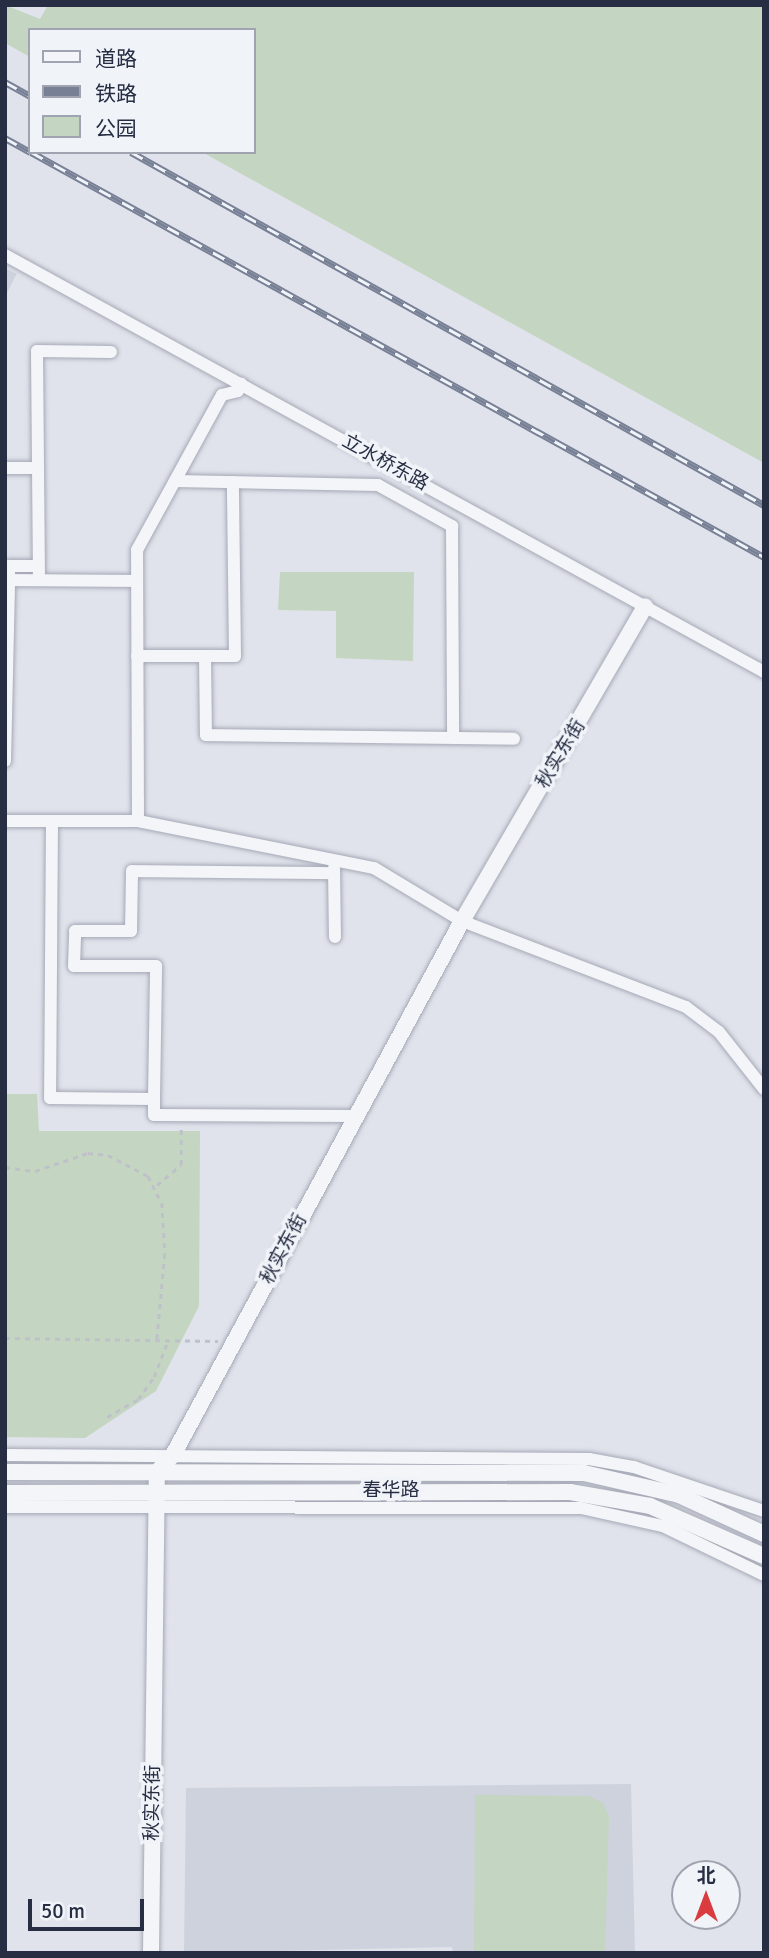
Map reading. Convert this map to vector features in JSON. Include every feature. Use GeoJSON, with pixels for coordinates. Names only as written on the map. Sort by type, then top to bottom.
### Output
{"type":"FeatureCollection","features":[{"type":"Feature","properties":{"kind":"street","name":"立水桥东路"},"geometry":{"type":"LineString","coordinates":[[5,255],[764,672]]}},
{"type":"Feature","properties":{"kind":"street"},"geometry":{"type":"LineString","coordinates":[[39,580],[37,351],[111,352]]}},
{"type":"Feature","properties":{"kind":"street"},"geometry":{"type":"LineString","coordinates":[[138,821],[137,550],[222,395],[238,391],[241,384]]}},
{"type":"Feature","properties":{"kind":"street"},"geometry":{"type":"LineString","coordinates":[[5,468],[37,468]]}},
{"type":"Feature","properties":{"kind":"street"},"geometry":{"type":"LineString","coordinates":[[175,481],[378,485],[452,526],[453,738]]}},
{"type":"Feature","properties":{"kind":"street"},"geometry":{"type":"LineString","coordinates":[[137,656],[235,656],[233,482]]}},
{"type":"Feature","properties":{"kind":"street"},"geometry":{"type":"LineString","coordinates":[[5,761],[9,580],[7,566],[38,566]]}},
{"type":"Feature","properties":{"kind":"street"},"geometry":{"type":"LineString","coordinates":[[9,580],[137,581]]}},
{"type":"Feature","properties":{"kind":"street","name":"秋实东街"},"geometry":{"type":"LineString","coordinates":[[150,1953],[158,1472],[173,1455],[462,921],[645,606]]}},
{"type":"Feature","properties":{"kind":"street"},"geometry":{"type":"LineString","coordinates":[[205,656],[206,735],[514,739]]}},
{"type":"Feature","properties":{"kind":"street"},"geometry":{"type":"LineString","coordinates":[[5,821],[138,821],[334,867]]}},
{"type":"Feature","properties":{"kind":"street"},"geometry":{"type":"LineString","coordinates":[[52,821],[50,1098],[155,1099]]}},
{"type":"Feature","properties":{"kind":"street"},"geometry":{"type":"LineString","coordinates":[[334,867],[335,937]]}},
{"type":"Feature","properties":{"kind":"street"},"geometry":{"type":"LineString","coordinates":[[356,1116],[155,1115],[156,966],[75,966],[75,931],[131,931],[132,871],[374,868],[462,921],[686,1007],[719,1032],[764,1089]]}},
{"type":"Feature","properties":{"kind":"street"},"geometry":{"type":"LineString","coordinates":[[5,1455],[589,1459],[634,1467],[764,1511]]}},
{"type":"Feature","properties":{"kind":"street","name":"春华路"},"geometry":{"type":"LineString","coordinates":[[5,1472],[584,1473],[679,1495],[762,1527]]}},
{"type":"Feature","properties":{"kind":"street","name":"春华路"},"geometry":{"type":"LineString","coordinates":[[5,1493],[157,1499],[594,1495],[673,1514],[764,1556]]}},
{"type":"Feature","properties":{"kind":"street"},"geometry":{"type":"LineString","coordinates":[[5,1507],[157,1499],[581,1508],[663,1526],[764,1575]]}},
{"type":"Feature","properties":{"kind":"path"},"geometry":{"type":"LineString","coordinates":[[157,1186],[181,1165],[181,1115]]}},
{"type":"Feature","properties":{"kind":"path"},"geometry":{"type":"LineString","coordinates":[[5,1167],[35,1171],[88,1153],[108,1154],[125,1161],[157,1186],[165,1254],[157,1340]]}},
{"type":"Feature","properties":{"kind":"path"},"geometry":{"type":"LineString","coordinates":[[5,1338],[235,1341]]}},
{"type":"Feature","properties":{"kind":"path"},"geometry":{"type":"LineString","coordinates":[[107,1417],[138,1399],[154,1377],[168,1340]]}},
{"type":"Feature","properties":{"kind":"shaded area"},"geometry":{"type":"Polygon","coordinates":[[[5,268],[17,274],[5,297],[5,268]]]}},
{"type":"Feature","properties":{"kind":"shaded area"},"geometry":{"type":"Polygon","coordinates":[[[631,1784],[635,1953],[453,1953],[452,1947],[184,1953],[186,1788],[631,1784]]]}},
{"type":"Feature","properties":{"kind":"green space"},"geometry":{"type":"Polygon","coordinates":[[[5,5],[40,19],[48,5],[764,5],[764,463],[206,154],[256,154],[256,28],[28,28],[28,56],[5,43],[5,5]]]}},
{"type":"Feature","properties":{"kind":"green space"},"geometry":{"type":"Polygon","coordinates":[[[280,572],[414,572],[413,661],[336,658],[336,611],[278,610],[280,572]]]}},
{"type":"Feature","properties":{"kind":"green space"},"geometry":{"type":"Polygon","coordinates":[[[5,1094],[37,1094],[39,1131],[200,1131],[199,1306],[156,1391],[85,1438],[5,1437],[5,1094]]]}},
{"type":"Feature","properties":{"kind":"green space"},"geometry":{"type":"Polygon","coordinates":[[[475,1795],[588,1796],[603,1803],[609,1817],[605,1953],[474,1953],[475,1795]]]}},
{"type":"Feature","properties":{"kind":"railway"},"geometry":{"type":"LineString","coordinates":[[5,82],[28,95]]}},
{"type":"Feature","properties":{"kind":"railway"},"geometry":{"type":"LineString","coordinates":[[5,138],[28,151]]}},
{"type":"Feature","properties":{"kind":"railway"},"geometry":{"type":"LineString","coordinates":[[35,154],[764,557]]}},
{"type":"Feature","properties":{"kind":"railway"},"geometry":{"type":"LineString","coordinates":[[135,154],[764,505]]}}]}
